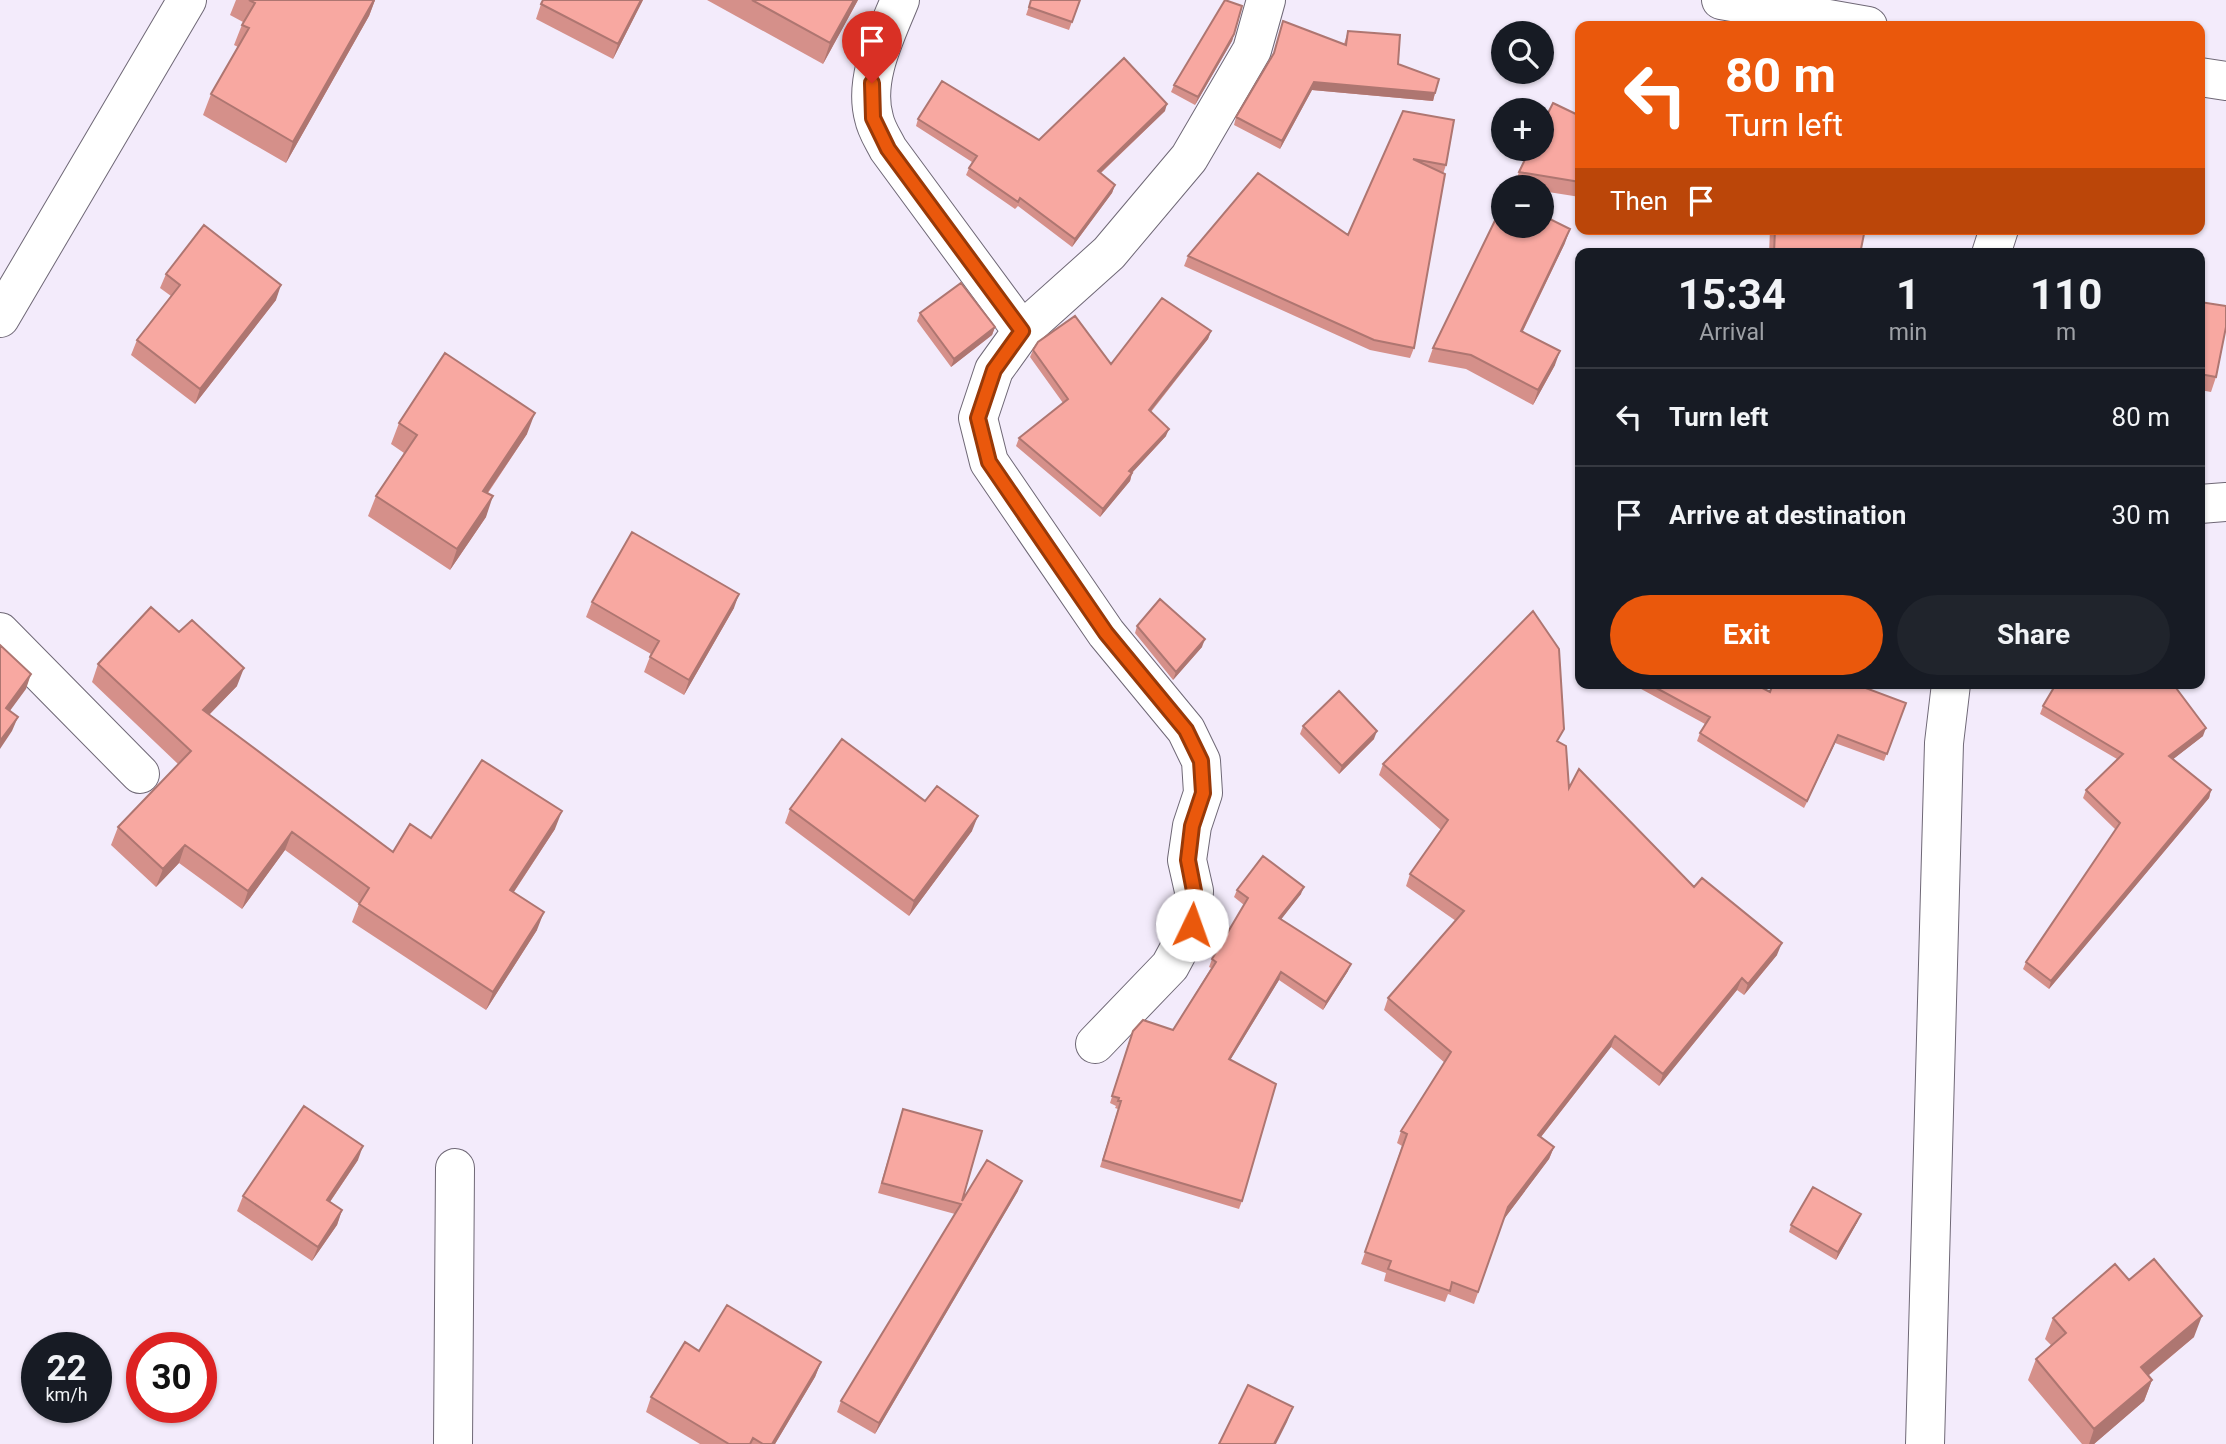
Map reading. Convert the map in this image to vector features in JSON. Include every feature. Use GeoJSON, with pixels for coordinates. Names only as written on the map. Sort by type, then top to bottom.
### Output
{"type":"FeatureCollection","features":[{"type":"Feature","properties":{"kind":"street"},"geometry":{"type":"LineString","coordinates":[[0,318],[187,0]]}},
{"type":"Feature","properties":{"kind":"street"},"geometry":{"type":"LineString","coordinates":[[900,0],[881,47],[872,83],[873,118],[888,149],[1022,331]]}},
{"type":"Feature","properties":{"kind":"street"},"geometry":{"type":"LineString","coordinates":[[1095,1044],[1170,966],[1192,925],[1194,891],[1188,860],[1192,826],[1203,793],[1201,761],[1186,730],[1106,633],[989,462],[978,418],[994,370],[1022,331],[1109,253],[1189,158],[1252,50],[1266,0]]}},
{"type":"Feature","properties":{"kind":"street"},"geometry":{"type":"LineString","coordinates":[[1721,0],[1840,21]]}},
{"type":"Feature","properties":{"kind":"street"},"geometry":{"type":"LineString","coordinates":[[2205,78],[2226,81]]}},
{"type":"Feature","properties":{"kind":"street"},"geometry":{"type":"LineString","coordinates":[[2205,504],[2226,502]]}},
{"type":"Feature","properties":{"kind":"street"},"geometry":{"type":"LineString","coordinates":[[0,632],[140,774]]}},
{"type":"Feature","properties":{"kind":"street"},"geometry":{"type":"LineString","coordinates":[[1925,1444],[1944,743],[1950,689]]}},
{"type":"Feature","properties":{"kind":"street"},"geometry":{"type":"LineString","coordinates":[[453,1444],[455,1168]]}},
{"type":"Feature","properties":{"kind":"building"},"geometry":{"type":"Polygon","coordinates":[[[249,0],[374,0],[293,142],[211,94],[249,28],[242,25],[255,3],[249,0]]]}},
{"type":"Feature","properties":{"kind":"building"},"geometry":{"type":"Polygon","coordinates":[[[543,0],[641,0],[618,44],[541,4],[543,0]]]}},
{"type":"Feature","properties":{"kind":"building"},"geometry":{"type":"Polygon","coordinates":[[[752,0],[854,0],[830,43],[752,0]]]}},
{"type":"Feature","properties":{"kind":"building"},"geometry":{"type":"Polygon","coordinates":[[[1031,0],[1080,0],[1072,22],[1029,7],[1031,0]]]}},
{"type":"Feature","properties":{"kind":"building"},"geometry":{"type":"Polygon","coordinates":[[[1225,0],[1242,6],[1234,34],[1198,97],[1174,85],[1225,0]]]}},
{"type":"Feature","properties":{"kind":"building"},"geometry":{"type":"Polygon","coordinates":[[[1283,21],[1346,45],[1348,31],[1400,35],[1398,64],[1439,79],[1435,93],[1314,82],[1282,141],[1236,117],[1274,53],[1283,21]]]}},
{"type":"Feature","properties":{"kind":"building"},"geometry":{"type":"Polygon","coordinates":[[[1124,58],[1167,104],[1098,171],[1115,185],[1075,239],[1020,198],[1018,202],[969,168],[977,156],[918,119],[942,81],[1039,140],[1124,58]]]}},
{"type":"Feature","properties":{"kind":"building"},"geometry":{"type":"Polygon","coordinates":[[[1554,103],[1575,114],[1575,181],[1554,178],[1554,175],[1519,172],[1524,161],[1554,161],[1554,103]]]}},
{"type":"Feature","properties":{"kind":"building"},"geometry":{"type":"Polygon","coordinates":[[[1403,111],[1454,120],[1446,165],[1413,159],[1445,174],[1414,348],[1374,340],[1188,256],[1258,173],[1348,235],[1403,111]]]}},
{"type":"Feature","properties":{"kind":"building"},"geometry":{"type":"Polygon","coordinates":[[[1554,221],[1570,229],[1521,331],[1560,351],[1538,390],[1471,355],[1433,348],[1491,229],[1491,238],[1554,238],[1554,221]]]}},
{"type":"Feature","properties":{"kind":"building"},"geometry":{"type":"Polygon","coordinates":[[[204,225],[281,285],[200,389],[137,340],[180,285],[166,274],[204,225]]]}},
{"type":"Feature","properties":{"kind":"building"},"geometry":{"type":"Polygon","coordinates":[[[1775,235],[1864,235],[1861,248],[1774,248],[1775,235]]]}},
{"type":"Feature","properties":{"kind":"building"},"geometry":{"type":"Polygon","coordinates":[[[961,283],[995,327],[954,359],[920,313],[961,283]]]}},
{"type":"Feature","properties":{"kind":"building"},"geometry":{"type":"Polygon","coordinates":[[[1162,298],[1211,331],[1149,410],[1169,429],[1129,471],[1132,473],[1103,509],[1019,438],[1068,399],[1033,350],[1038,342],[1075,316],[1111,364],[1162,298]]]}},
{"type":"Feature","properties":{"kind":"building"},"geometry":{"type":"Polygon","coordinates":[[[2205,303],[2226,306],[2226,327],[2216,377],[2205,375],[2205,303]]]}},
{"type":"Feature","properties":{"kind":"building"},"geometry":{"type":"Polygon","coordinates":[[[445,353],[535,413],[483,491],[493,496],[457,549],[376,496],[417,435],[399,423],[445,353]]]}},
{"type":"Feature","properties":{"kind":"building"},"geometry":{"type":"Polygon","coordinates":[[[632,532],[739,594],[689,680],[650,657],[659,641],[592,602],[632,532]]]}},
{"type":"Feature","properties":{"kind":"building"},"geometry":{"type":"Polygon","coordinates":[[[1160,599],[1205,639],[1176,672],[1137,626],[1160,599]]]}},
{"type":"Feature","properties":{"kind":"building"},"geometry":{"type":"Polygon","coordinates":[[[151,607],[179,632],[192,620],[244,668],[203,710],[393,852],[410,824],[431,838],[482,760],[562,811],[510,890],[544,912],[493,992],[359,904],[369,888],[292,832],[248,891],[185,845],[163,869],[118,827],[191,751],[98,664],[151,607]]]}},
{"type":"Feature","properties":{"kind":"building"},"geometry":{"type":"Polygon","coordinates":[[[1533,611],[1559,649],[1564,729],[1557,741],[1566,746],[1569,788],[1579,769],[1694,887],[1702,878],[1782,943],[1748,984],[1742,978],[1663,1074],[1615,1036],[1538,1135],[1554,1147],[1508,1207],[1478,1292],[1452,1282],[1450,1291],[1388,1269],[1391,1261],[1365,1252],[1407,1134],[1401,1131],[1451,1052],[1388,998],[1464,911],[1410,874],[1448,820],[1383,764],[1533,611]]]}},
{"type":"Feature","properties":{"kind":"building"},"geometry":{"type":"Polygon","coordinates":[[[0,645],[31,674],[6,708],[18,717],[0,741],[0,645]]]}},
{"type":"Feature","properties":{"kind":"building"},"geometry":{"type":"Polygon","coordinates":[[[1658,689],[1764,689],[1770,692],[1771,689],[1868,689],[1906,703],[1887,754],[1838,735],[1807,801],[1700,733],[1710,717],[1658,689]]]}},
{"type":"Feature","properties":{"kind":"building"},"geometry":{"type":"Polygon","coordinates":[[[2053,689],[2177,689],[2206,728],[2169,756],[2211,790],[2051,981],[2026,962],[2120,823],[2086,790],[2123,754],[2043,706],[2053,689]]]}},
{"type":"Feature","properties":{"kind":"building"},"geometry":{"type":"Polygon","coordinates":[[[1339,691],[1377,731],[1342,766],[1303,726],[1339,691]]]}},
{"type":"Feature","properties":{"kind":"building"},"geometry":{"type":"Polygon","coordinates":[[[842,739],[925,801],[937,786],[978,816],[914,901],[790,809],[842,739]]]}},
{"type":"Feature","properties":{"kind":"building"},"geometry":{"type":"Polygon","coordinates":[[[1263,856],[1304,887],[1279,918],[1351,964],[1326,1002],[1281,972],[1229,1059],[1276,1084],[1242,1201],[1103,1160],[1121,1101],[1112,1096],[1133,1031],[1143,1020],[1173,1030],[1216,962],[1212,959],[1248,898],[1237,890],[1263,856]]]}},
{"type":"Feature","properties":{"kind":"building"},"geometry":{"type":"Polygon","coordinates":[[[304,1106],[363,1146],[327,1200],[342,1210],[318,1247],[243,1196],[304,1106]]]}},
{"type":"Feature","properties":{"kind":"building"},"geometry":{"type":"Polygon","coordinates":[[[903,1109],[982,1131],[962,1201],[987,1160],[1022,1181],[879,1423],[841,1401],[961,1204],[882,1183],[903,1109]]]}},
{"type":"Feature","properties":{"kind":"building"},"geometry":{"type":"Polygon","coordinates":[[[1813,1187],[1861,1214],[1838,1252],[1791,1225],[1813,1187]]]}},
{"type":"Feature","properties":{"kind":"building"},"geometry":{"type":"Polygon","coordinates":[[[2154,1259],[2202,1316],[2141,1367],[2152,1380],[2094,1429],[2036,1359],[2066,1333],[2053,1318],[2115,1264],[2129,1280],[2154,1259]]]}},
{"type":"Feature","properties":{"kind":"building"},"geometry":{"type":"Polygon","coordinates":[[[727,1305],[821,1362],[772,1444],[763,1444],[753,1438],[750,1444],[729,1444],[651,1397],[685,1342],[699,1351],[727,1305]]]}},
{"type":"Feature","properties":{"kind":"building"},"geometry":{"type":"Polygon","coordinates":[[[1248,1385],[1293,1407],[1274,1444],[1219,1444],[1248,1385]]]}},
{"type":"Feature","properties":{"kind":"route"},"geometry":{"type":"LineString","coordinates":[[872,83],[873,118],[888,149],[1022,331],[994,370],[978,418],[989,462],[1106,633],[1186,730],[1201,761],[1203,793],[1192,826],[1188,860],[1194,891],[1192,925]]}}]}
